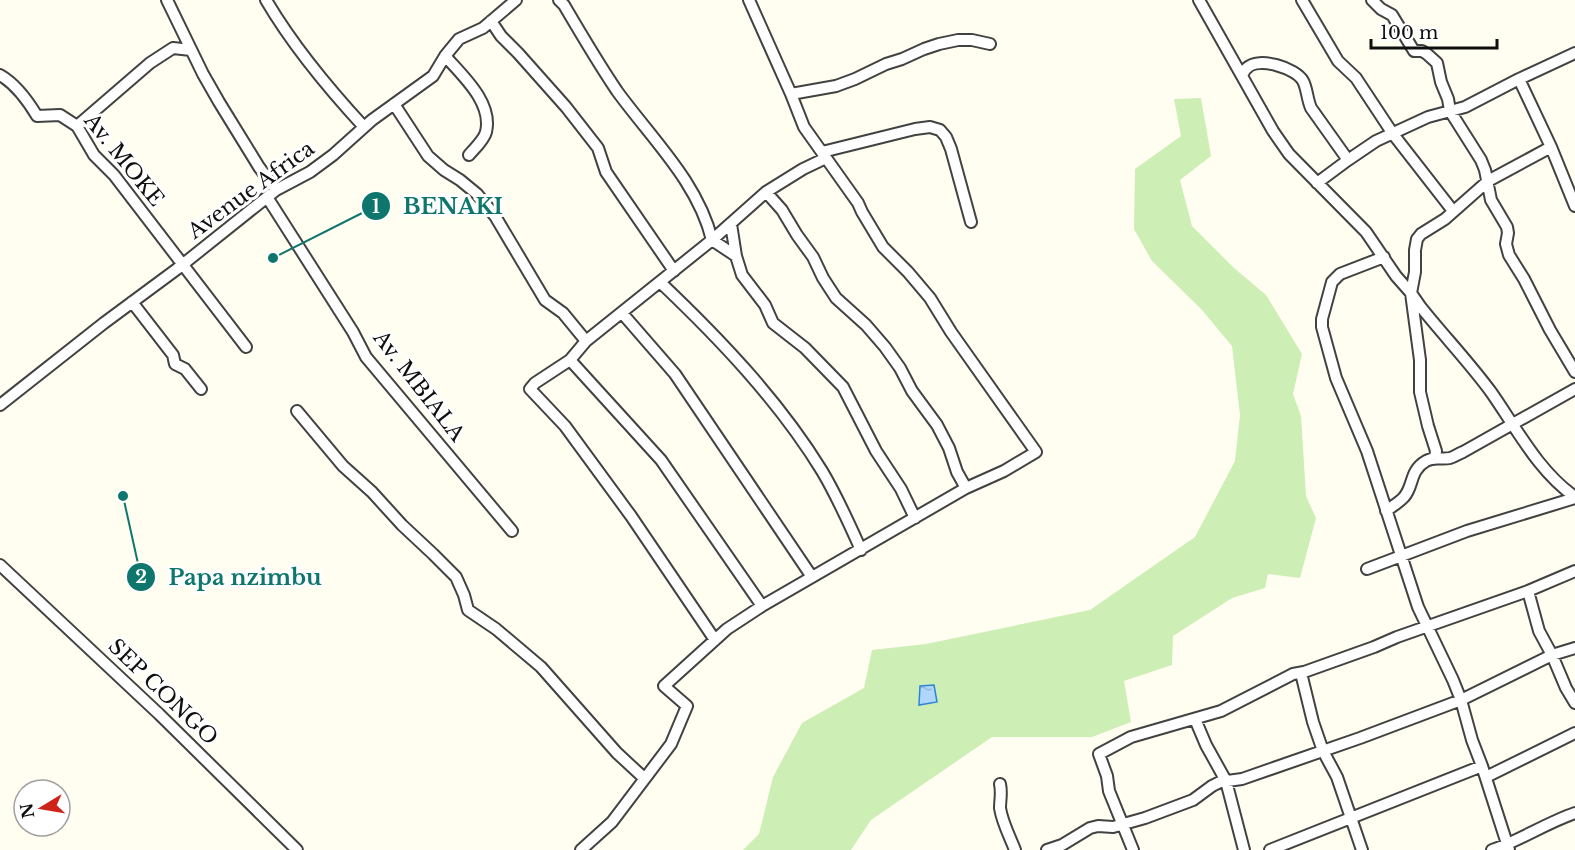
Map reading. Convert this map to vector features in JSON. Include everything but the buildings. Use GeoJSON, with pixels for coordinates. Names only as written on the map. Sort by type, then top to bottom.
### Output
{"type":"FeatureCollection","features":[{"type":"Feature","properties":{"kind":"street"},"geometry":{"type":"LineString","coordinates":[[168,0],[219,102],[276,190]]}},
{"type":"Feature","properties":{"kind":"street"},"geometry":{"type":"LineString","coordinates":[[266,0],[282,28],[335,96],[364,127]]}},
{"type":"Feature","properties":{"kind":"street","name":"Avenue Africa"},"geometry":{"type":"LineString","coordinates":[[0,405],[276,190],[310,172],[333,155],[364,127],[433,76],[459,39],[483,28],[516,0]]}},
{"type":"Feature","properties":{"kind":"street"},"geometry":{"type":"LineString","coordinates":[[559,0],[618,92],[668,154],[708,222],[712,240],[735,256]]}},
{"type":"Feature","properties":{"kind":"street"},"geometry":{"type":"LineString","coordinates":[[581,850],[612,822],[671,744],[687,706],[664,686],[727,629],[762,606],[966,488],[1036,453],[951,332],[930,297],[883,247],[865,219],[858,203],[804,127],[748,0]]}},
{"type":"Feature","properties":{"kind":"street"},"geometry":{"type":"LineString","coordinates":[[1199,0],[1288,154],[1366,232],[1396,276],[1489,390],[1526,446],[1542,466],[1575,498]]}},
{"type":"Feature","properties":{"kind":"street"},"geometry":{"type":"LineString","coordinates":[[1302,0],[1338,61],[1356,78],[1393,134],[1453,211]]}},
{"type":"Feature","properties":{"kind":"street"},"geometry":{"type":"LineString","coordinates":[[1372,0],[1392,15],[1414,51],[1427,54],[1437,63],[1450,111],[1485,170],[1491,200],[1508,230],[1506,244],[1509,255],[1575,372]]}},
{"type":"Feature","properties":{"kind":"street"},"geometry":{"type":"LineString","coordinates":[[491,21],[501,36],[566,107],[598,148],[606,172],[674,271]]}},
{"type":"Feature","properties":{"kind":"street"},"geometry":{"type":"LineString","coordinates":[[791,94],[836,86],[939,44],[958,40],[990,44]]}},
{"type":"Feature","properties":{"kind":"street"},"geometry":{"type":"LineString","coordinates":[[77,126],[150,63],[173,48],[191,50]]}},
{"type":"Feature","properties":{"kind":"street"},"geometry":{"type":"LineString","coordinates":[[1317,183],[1376,141],[1428,117],[1465,107],[1575,53]]}},
{"type":"Feature","properties":{"kind":"street"},"geometry":{"type":"LineString","coordinates":[[445,56],[465,77],[479,97],[487,116],[486,134],[469,155]]}},
{"type":"Feature","properties":{"kind":"street"},"geometry":{"type":"LineString","coordinates":[[1242,76],[1247,68],[1259,63],[1290,70],[1302,79],[1311,108],[1348,160]]}},
{"type":"Feature","properties":{"kind":"street","name":"Av. MOKE"},"geometry":{"type":"LineString","coordinates":[[0,75],[7,79],[28,101],[37,116],[60,115],[77,126],[94,155],[114,175],[246,347]]}},
{"type":"Feature","properties":{"kind":"street"},"geometry":{"type":"LineString","coordinates":[[1519,79],[1551,147],[1575,206]]}},
{"type":"Feature","properties":{"kind":"street"},"geometry":{"type":"LineString","coordinates":[[394,104],[428,156],[469,187],[483,201],[495,216],[545,300],[563,313],[586,341]]}},
{"type":"Feature","properties":{"kind":"street"},"geometry":{"type":"LineString","coordinates":[[715,640],[631,516],[572,435],[530,389],[535,383],[570,360],[586,341],[712,240],[766,192],[824,155],[915,129],[930,127],[940,130],[951,149],[971,222]]}},
{"type":"Feature","properties":{"kind":"street"},"geometry":{"type":"LineString","coordinates":[[1435,458],[1436,451],[1420,392],[1420,360],[1411,293],[1415,272],[1415,244],[1421,234],[1445,219],[1488,181],[1551,147]]}},
{"type":"Feature","properties":{"kind":"street"},"geometry":{"type":"LineString","coordinates":[[766,192],[782,210],[813,257],[836,298],[866,325],[900,368],[912,391],[937,425],[966,488]]}},
{"type":"Feature","properties":{"kind":"street","name":"Av. MBIALA"},"geometry":{"type":"LineString","coordinates":[[267,197],[353,332],[366,357],[512,531]]}},
{"type":"Feature","properties":{"kind":"street"},"geometry":{"type":"LineString","coordinates":[[731,224],[735,256],[742,275],[765,304],[773,323],[805,348],[843,387],[876,451],[901,489],[915,518]]}},
{"type":"Feature","properties":{"kind":"street"},"geometry":{"type":"LineString","coordinates":[[1384,257],[1340,274],[1332,282],[1322,319],[1325,341],[1336,378],[1367,451],[1418,607],[1461,700],[1508,847]]}},
{"type":"Feature","properties":{"kind":"street"},"geometry":{"type":"LineString","coordinates":[[660,282],[698,318],[800,438],[844,512],[861,550]]}},
{"type":"Feature","properties":{"kind":"street"},"geometry":{"type":"LineString","coordinates":[[132,302],[173,355],[175,364],[185,369],[201,389]]}},
{"type":"Feature","properties":{"kind":"street"},"geometry":{"type":"LineString","coordinates":[[622,313],[675,374],[812,577]]}},
{"type":"Feature","properties":{"kind":"street"},"geometry":{"type":"LineString","coordinates":[[570,360],[661,460],[762,606]]}},
{"type":"Feature","properties":{"kind":"street"},"geometry":{"type":"LineString","coordinates":[[1386,511],[1404,498],[1419,467],[1430,459],[1451,458],[1575,389]]}},
{"type":"Feature","properties":{"kind":"street"},"geometry":{"type":"LineString","coordinates":[[297,411],[343,466],[456,577],[468,610],[541,667],[617,753],[644,778]]}},
{"type":"Feature","properties":{"kind":"street"},"geometry":{"type":"LineString","coordinates":[[1367,568],[1467,531],[1575,498]]}},
{"type":"Feature","properties":{"kind":"street","name":"SEP CONGO"},"geometry":{"type":"LineString","coordinates":[[0,565],[159,714],[297,850]]}},
{"type":"Feature","properties":{"kind":"street"},"geometry":{"type":"LineString","coordinates":[[1133,850],[1109,791],[1107,776],[1099,754],[1131,737],[1221,711],[1293,674],[1427,628],[1575,572]]}},
{"type":"Feature","properties":{"kind":"street"},"geometry":{"type":"LineString","coordinates":[[1528,591],[1539,631],[1575,703]]}},
{"type":"Feature","properties":{"kind":"street"},"geometry":{"type":"LineString","coordinates":[[1047,850],[1062,845],[1090,828],[1123,825],[1193,800],[1212,786],[1242,779],[1461,700],[1552,655],[1575,648]]}},
{"type":"Feature","properties":{"kind":"street"},"geometry":{"type":"LineString","coordinates":[[1301,673],[1313,722],[1323,751],[1337,777],[1362,850]]}},
{"type":"Feature","properties":{"kind":"street"},"geometry":{"type":"LineString","coordinates":[[1195,719],[1226,781],[1244,850]]}},
{"type":"Feature","properties":{"kind":"street"},"geometry":{"type":"LineString","coordinates":[[1270,850],[1350,817],[1484,772],[1575,733]]}},
{"type":"Feature","properties":{"kind":"street"},"geometry":{"type":"LineString","coordinates":[[1000,784],[1002,815],[1015,850]]}},
{"type":"Feature","properties":{"kind":"street"},"geometry":{"type":"LineString","coordinates":[[1492,850],[1508,847],[1533,831],[1575,813]]}},
{"type":"Feature","properties":{"kind":"green space"},"geometry":{"type":"Polygon","coordinates":[[[1201,98],[1211,156],[1180,180],[1192,226],[1234,268],[1266,295],[1302,354],[1293,394],[1301,416],[1306,496],[1316,518],[1300,578],[1268,574],[1265,588],[1232,598],[1173,636],[1172,665],[1124,681],[1131,722],[1092,737],[992,737],[871,820],[851,850],[743,850],[759,834],[773,777],[802,723],[864,688],[872,650],[926,644],[1090,610],[1195,537],[1235,461],[1240,415],[1232,346],[1202,310],[1152,261],[1134,229],[1135,169],[1181,136],[1174,99],[1201,98]]]}},
{"type":"Feature","properties":{"kind":"water"},"geometry":{"type":"Polygon","coordinates":[[[934,685],[937,702],[919,705],[920,686],[934,685]]]}},
{"type":"Feature","properties":{"kind":"place","name":"BENAKI"},"geometry":{"type":"Point","coordinates":[273,258]}},
{"type":"Feature","properties":{"kind":"place","name":"Papa nzimbu"},"geometry":{"type":"Point","coordinates":[123,496]}}]}
